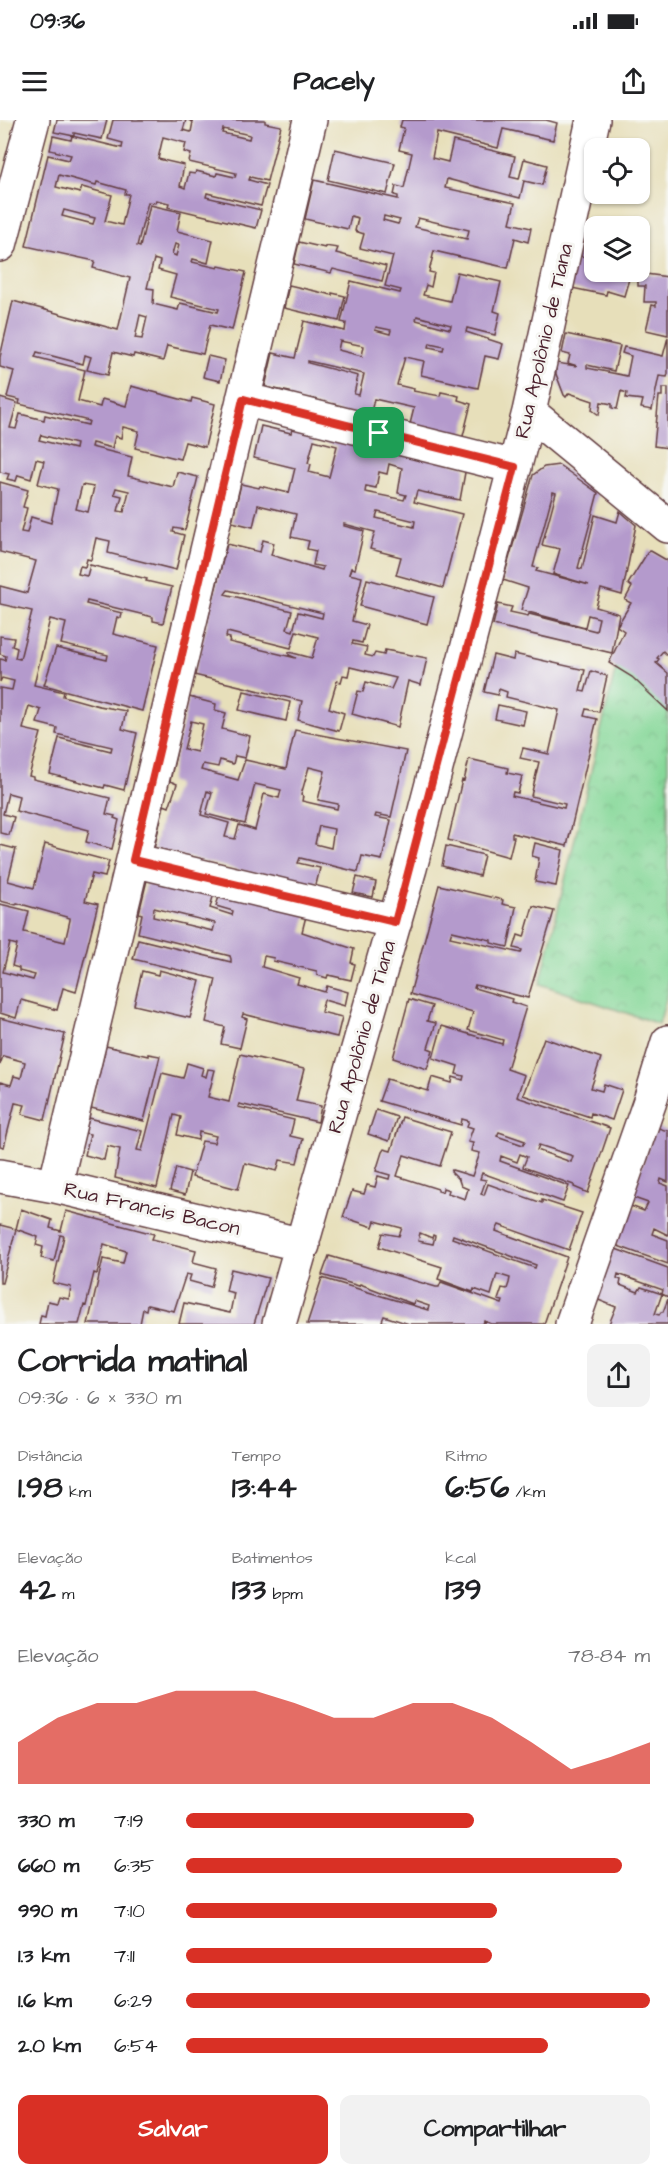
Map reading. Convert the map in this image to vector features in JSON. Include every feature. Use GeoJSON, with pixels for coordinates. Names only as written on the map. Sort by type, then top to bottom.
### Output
{"type":"FeatureCollection","features":[{"type":"Feature","properties":{"kind":"street"},"geometry":{"type":"LineString","coordinates":[[0,246],[33,120]]}},
{"type":"Feature","properties":{"kind":"street"},"geometry":{"type":"LineString","coordinates":[[55,1186],[310,120]]}},
{"type":"Feature","properties":{"kind":"street","name":"Rua Apolônio de Tiana"},"geometry":{"type":"LineString","coordinates":[[279,1324],[395,922],[515,467],[593,120]]}},
{"type":"Feature","properties":{"kind":"street"},"geometry":{"type":"LineString","coordinates":[[243,399],[515,467]]}},
{"type":"Feature","properties":{"kind":"street"},"geometry":{"type":"LineString","coordinates":[[529,412],[668,526]]}},
{"type":"Feature","properties":{"kind":"street"},"geometry":{"type":"LineString","coordinates":[[133,860],[395,922]]}},
{"type":"Feature","properties":{"kind":"street"},"geometry":{"type":"LineString","coordinates":[[572,1324],[650,1101],[668,1042]]}},
{"type":"Feature","properties":{"kind":"street","name":"Rua Francis Bacon"},"geometry":{"type":"LineString","coordinates":[[0,1176],[55,1186],[303,1245]]}},
{"type":"Feature","properties":{"kind":"green space"},"geometry":{"type":"Polygon","coordinates":[[[623,638],[668,680],[668,993],[659,1024],[540,984],[623,638]]]}},
{"type":"Feature","properties":{"kind":"building"},"geometry":{"type":"Polygon","coordinates":[[[57,120],[107,120],[102,139],[74,133],[74,136],[54,132],[57,120]]]}},
{"type":"Feature","properties":{"kind":"building"},"geometry":{"type":"Polygon","coordinates":[[[113,120],[186,120],[183,130],[191,132],[193,122],[188,120],[265,120],[265,123],[281,126],[267,181],[250,177],[249,180],[267,185],[261,206],[207,193],[206,197],[261,210],[256,228],[168,207],[169,203],[156,200],[155,203],[148,202],[137,246],[140,247],[150,205],[181,212],[177,231],[213,240],[208,263],[193,259],[192,262],[246,272],[232,330],[210,325],[203,354],[167,346],[163,361],[113,352],[108,375],[87,370],[91,357],[85,355],[83,364],[37,352],[35,357],[85,370],[78,401],[100,407],[102,399],[126,406],[131,386],[191,402],[192,398],[215,404],[205,447],[185,442],[180,459],[135,448],[139,431],[123,427],[121,438],[115,436],[112,448],[92,443],[91,447],[132,457],[128,476],[173,487],[177,472],[198,477],[185,530],[174,528],[173,532],[184,535],[176,570],[108,553],[110,541],[96,538],[91,560],[87,559],[85,567],[80,566],[78,574],[87,576],[90,565],[172,587],[163,623],[153,621],[153,617],[87,601],[86,604],[122,613],[121,618],[117,617],[113,634],[158,645],[142,711],[44,685],[56,648],[107,660],[108,655],[61,644],[66,623],[50,619],[34,685],[64,692],[63,696],[126,711],[122,729],[137,733],[124,790],[105,785],[104,788],[50,774],[59,738],[111,751],[112,747],[56,734],[57,728],[37,723],[41,710],[29,706],[23,729],[41,733],[29,776],[33,779],[110,798],[106,814],[115,816],[114,818],[119,820],[112,849],[86,842],[89,830],[16,811],[19,796],[8,793],[3,814],[14,817],[9,835],[0,833],[0,688],[12,690],[14,681],[2,678],[0,682],[0,659],[5,660],[6,656],[0,654],[0,636],[14,638],[12,646],[17,648],[15,658],[20,659],[32,611],[0,604],[0,586],[27,593],[36,561],[0,552],[0,482],[28,490],[23,507],[27,508],[21,532],[27,533],[31,517],[51,523],[58,489],[38,484],[44,461],[36,459],[31,479],[18,475],[16,481],[7,479],[9,474],[0,472],[0,398],[17,403],[10,428],[16,429],[20,414],[44,420],[45,415],[88,425],[89,421],[19,404],[20,400],[7,397],[14,371],[0,367],[0,357],[13,301],[118,330],[130,278],[93,268],[95,261],[26,246],[48,155],[69,160],[71,155],[50,150],[53,136],[71,140],[72,136],[122,148],[123,143],[108,139],[113,120]],[[223,129],[222,133],[249,139],[250,135],[223,129]],[[163,137],[158,159],[184,165],[180,186],[185,188],[189,173],[195,174],[196,171],[216,176],[217,173],[235,177],[236,173],[189,162],[191,154],[184,152],[186,143],[163,137]],[[59,175],[56,187],[80,193],[82,187],[112,195],[105,221],[122,225],[129,194],[125,194],[126,190],[59,175]],[[64,210],[62,216],[93,224],[95,218],[64,210]],[[175,244],[172,254],[176,256],[179,245],[175,244]],[[154,259],[147,288],[154,289],[153,304],[178,310],[180,303],[218,312],[219,309],[170,297],[176,275],[158,270],[160,261],[154,259]],[[140,315],[135,338],[142,339],[147,317],[140,315]],[[41,435],[39,440],[75,449],[76,444],[41,435]],[[82,485],[76,509],[88,512],[94,487],[82,485]],[[116,488],[114,494],[122,496],[118,511],[124,512],[129,491],[116,488]]]}},
{"type":"Feature","properties":{"kind":"building"},"geometry":{"type":"Polygon","coordinates":[[[402,120],[546,120],[557,123],[553,140],[503,129],[498,148],[437,133],[432,158],[448,162],[453,141],[515,156],[510,177],[519,179],[524,159],[547,165],[542,185],[524,181],[520,198],[447,179],[445,188],[515,203],[510,223],[531,228],[528,242],[515,238],[508,268],[434,251],[429,272],[434,273],[431,287],[426,285],[423,295],[450,301],[457,272],[501,282],[494,311],[500,313],[495,335],[467,328],[466,332],[503,344],[499,359],[485,356],[478,388],[421,375],[424,361],[405,357],[397,385],[414,389],[413,391],[440,396],[441,392],[459,396],[458,400],[471,404],[462,440],[409,428],[414,408],[374,399],[369,421],[288,398],[290,392],[265,387],[273,353],[295,358],[304,321],[345,331],[346,323],[341,322],[351,281],[400,293],[401,290],[385,286],[393,256],[360,248],[364,234],[355,231],[358,218],[351,216],[348,229],[305,219],[314,180],[398,199],[398,196],[394,195],[396,186],[404,188],[412,153],[399,150],[404,128],[400,127],[402,120]],[[384,216],[383,220],[398,224],[400,220],[384,216]],[[418,218],[415,227],[467,239],[469,230],[418,218]],[[417,316],[416,320],[450,329],[451,325],[417,316]],[[376,327],[375,330],[390,334],[391,330],[376,327]],[[340,341],[338,350],[362,356],[364,346],[340,341]],[[430,343],[429,347],[443,350],[444,346],[430,343]],[[308,361],[308,363],[358,376],[354,394],[359,395],[364,374],[308,361]]]}},
{"type":"Feature","properties":{"kind":"building"},"geometry":{"type":"Polygon","coordinates":[[[335,149],[395,163],[387,194],[328,180],[335,149]]]}},
{"type":"Feature","properties":{"kind":"building"},"geometry":{"type":"Polygon","coordinates":[[[299,242],[325,248],[325,246],[338,248],[336,253],[386,266],[382,281],[333,269],[331,273],[294,264],[299,242]]]}},
{"type":"Feature","properties":{"kind":"building"},"geometry":{"type":"Polygon","coordinates":[[[575,254],[584,257],[584,282],[628,282],[624,296],[607,291],[606,295],[567,287],[575,254]]]}},
{"type":"Feature","properties":{"kind":"building"},"geometry":{"type":"Polygon","coordinates":[[[650,275],[668,277],[668,335],[646,330],[652,305],[656,306],[656,302],[644,302],[645,286],[638,286],[638,282],[650,282],[650,275]]]}},
{"type":"Feature","properties":{"kind":"building"},"geometry":{"type":"Polygon","coordinates":[[[289,285],[345,296],[339,321],[284,308],[289,285]]]}},
{"type":"Feature","properties":{"kind":"building"},"geometry":{"type":"Polygon","coordinates":[[[566,334],[620,346],[614,371],[587,365],[587,368],[627,376],[631,356],[622,353],[624,347],[663,356],[668,337],[668,374],[667,377],[659,376],[652,410],[641,408],[643,400],[626,398],[627,393],[621,391],[617,409],[612,408],[612,404],[601,402],[599,415],[592,410],[593,401],[569,393],[566,397],[556,374],[556,363],[577,366],[568,363],[570,355],[562,353],[566,334]]]}},
{"type":"Feature","properties":{"kind":"building"},"geometry":{"type":"Polygon","coordinates":[[[208,356],[225,360],[220,381],[203,377],[208,356]]]}},
{"type":"Feature","properties":{"kind":"building"},"geometry":{"type":"Polygon","coordinates":[[[662,388],[668,388],[668,448],[654,446],[659,396],[662,396],[662,388]]]}},
{"type":"Feature","properties":{"kind":"building"},"geometry":{"type":"Polygon","coordinates":[[[294,421],[466,467],[460,500],[417,491],[414,502],[462,514],[443,588],[396,575],[401,557],[370,549],[375,532],[344,524],[344,526],[364,531],[355,569],[351,568],[349,574],[362,577],[352,621],[367,625],[362,643],[353,641],[352,644],[367,647],[365,655],[373,657],[375,653],[384,655],[385,650],[427,658],[421,685],[408,681],[398,727],[352,714],[358,691],[363,692],[366,682],[391,689],[396,678],[350,667],[348,676],[343,675],[341,682],[337,681],[329,708],[344,713],[339,731],[298,720],[302,701],[194,675],[227,544],[260,552],[263,540],[274,543],[271,555],[322,570],[323,567],[313,565],[316,551],[307,549],[309,541],[291,537],[296,514],[258,505],[253,527],[232,522],[241,484],[289,493],[295,468],[254,458],[261,426],[291,433],[294,421]],[[314,440],[308,463],[311,464],[309,472],[329,477],[337,446],[314,440]],[[389,464],[387,474],[379,472],[376,488],[366,486],[365,492],[404,500],[406,495],[398,493],[402,468],[389,464]],[[378,512],[376,518],[414,527],[415,521],[378,512]],[[228,590],[225,594],[292,611],[287,629],[293,631],[298,612],[322,618],[323,613],[228,590]],[[296,631],[291,648],[227,632],[226,637],[230,638],[229,642],[296,658],[289,655],[289,652],[312,658],[318,637],[296,631]]]}},
{"type":"Feature","properties":{"kind":"building"},"geometry":{"type":"Polygon","coordinates":[[[559,465],[598,493],[578,568],[582,569],[595,515],[617,522],[620,511],[636,525],[622,595],[601,589],[596,607],[619,614],[612,653],[493,625],[498,604],[512,607],[510,612],[528,616],[529,614],[596,631],[599,618],[588,615],[585,627],[521,610],[528,588],[503,580],[533,475],[544,467],[559,465]],[[553,492],[533,567],[538,568],[536,571],[589,585],[553,574],[560,549],[542,545],[556,493],[553,492]]]}},
{"type":"Feature","properties":{"kind":"building"},"geometry":{"type":"Polygon","coordinates":[[[649,550],[668,561],[668,656],[663,651],[656,663],[668,673],[668,711],[632,677],[609,663],[624,631],[617,626],[631,603],[625,600],[632,587],[628,584],[649,550]]]}},
{"type":"Feature","properties":{"kind":"building"},"geometry":{"type":"Polygon","coordinates":[[[367,579],[434,597],[427,624],[360,606],[367,579]]]}},
{"type":"Feature","properties":{"kind":"building"},"geometry":{"type":"Polygon","coordinates":[[[514,654],[585,670],[580,691],[585,692],[591,671],[607,676],[599,712],[586,709],[584,716],[597,719],[567,846],[512,833],[514,837],[509,857],[448,840],[469,759],[508,768],[507,773],[522,776],[518,793],[513,792],[512,796],[564,808],[565,804],[531,796],[539,762],[520,758],[523,748],[549,754],[559,710],[506,697],[507,692],[499,689],[498,695],[484,692],[493,655],[513,660],[514,654]]]}},
{"type":"Feature","properties":{"kind":"building"},"geometry":{"type":"Polygon","coordinates":[[[244,691],[290,702],[286,721],[239,710],[244,691]]]}},
{"type":"Feature","properties":{"kind":"building"},"geometry":{"type":"Polygon","coordinates":[[[189,697],[216,704],[215,710],[226,713],[222,729],[250,736],[245,758],[235,756],[233,764],[220,760],[218,767],[203,764],[201,770],[238,780],[245,760],[286,769],[295,730],[406,751],[391,817],[376,814],[375,817],[391,820],[382,860],[362,856],[358,872],[300,858],[298,863],[320,868],[315,889],[154,849],[164,805],[169,807],[177,784],[170,781],[189,697]],[[191,721],[184,749],[197,752],[203,724],[191,721]],[[309,767],[301,795],[303,796],[302,801],[337,809],[338,804],[318,800],[325,771],[309,767]],[[255,784],[245,824],[206,814],[212,793],[207,791],[201,815],[229,823],[225,837],[235,839],[239,825],[255,830],[264,794],[279,798],[281,790],[255,784]],[[319,826],[315,844],[331,848],[334,829],[319,826]]]}},
{"type":"Feature","properties":{"kind":"building"},"geometry":{"type":"Polygon","coordinates":[[[498,705],[526,711],[523,725],[495,719],[498,705]]]}},
{"type":"Feature","properties":{"kind":"building"},"geometry":{"type":"Polygon","coordinates":[[[535,843],[563,850],[556,886],[535,882],[539,858],[532,856],[535,843]]]}},
{"type":"Feature","properties":{"kind":"building"},"geometry":{"type":"Polygon","coordinates":[[[45,844],[109,861],[105,877],[92,874],[85,901],[98,904],[76,992],[63,988],[57,1010],[21,1000],[16,1018],[0,1013],[0,904],[29,911],[24,932],[65,942],[70,918],[17,903],[16,905],[0,901],[0,845],[16,849],[8,881],[34,888],[45,844]],[[10,943],[3,972],[33,980],[35,975],[19,971],[19,968],[12,966],[17,945],[10,943]]]}},
{"type":"Feature","properties":{"kind":"building"},"geometry":{"type":"Polygon","coordinates":[[[446,846],[484,855],[479,876],[442,866],[446,846]]]}},
{"type":"Feature","properties":{"kind":"building"},"geometry":{"type":"Polygon","coordinates":[[[148,876],[214,893],[210,908],[232,915],[233,911],[216,906],[222,887],[308,908],[302,932],[354,949],[351,963],[355,964],[351,980],[328,975],[327,978],[317,975],[317,971],[273,961],[274,958],[264,956],[262,967],[299,978],[297,984],[325,992],[327,986],[348,992],[345,1006],[324,1000],[321,1012],[342,1017],[337,1037],[243,1014],[242,1017],[247,1019],[240,1048],[221,1044],[225,1027],[206,1022],[216,979],[133,959],[138,939],[231,962],[230,956],[138,933],[142,914],[139,913],[148,876]],[[154,908],[153,917],[213,931],[215,923],[154,908]]]}},
{"type":"Feature","properties":{"kind":"building"},"geometry":{"type":"Polygon","coordinates":[[[357,877],[376,882],[373,897],[353,893],[357,877]]]}},
{"type":"Feature","properties":{"kind":"building"},"geometry":{"type":"Polygon","coordinates":[[[439,885],[503,900],[502,904],[516,907],[508,947],[491,943],[491,940],[452,931],[450,937],[521,953],[522,950],[514,948],[518,935],[524,937],[533,906],[554,911],[528,998],[475,985],[474,988],[512,999],[511,1002],[526,1007],[507,1069],[524,1075],[517,1097],[610,1128],[588,1193],[574,1185],[523,1167],[527,1157],[520,1154],[517,1162],[501,1156],[500,1161],[569,1186],[563,1202],[482,1173],[480,1179],[486,1180],[481,1194],[484,1195],[488,1184],[542,1203],[542,1200],[582,1213],[569,1250],[499,1225],[496,1231],[567,1257],[544,1324],[492,1324],[484,1321],[483,1324],[409,1324],[384,1316],[382,1321],[391,1324],[307,1324],[322,1278],[428,1310],[429,1306],[414,1301],[413,1304],[360,1284],[359,1286],[322,1275],[329,1256],[436,1287],[439,1287],[441,1282],[502,1304],[503,1301],[498,1300],[502,1288],[507,1289],[509,1283],[510,1278],[497,1274],[491,1295],[474,1289],[473,1292],[438,1279],[442,1267],[379,1247],[383,1233],[399,1236],[402,1228],[375,1221],[373,1227],[343,1217],[352,1191],[364,1194],[367,1185],[375,1187],[378,1176],[389,1179],[390,1175],[376,1171],[384,1149],[391,1151],[402,1117],[451,1132],[440,1166],[404,1155],[397,1176],[438,1189],[438,1191],[442,1192],[443,1188],[449,1190],[448,1193],[465,1199],[468,1189],[461,1186],[459,1180],[451,1172],[452,1170],[472,1176],[480,1153],[471,1151],[473,1143],[468,1142],[473,1128],[467,1126],[469,1121],[462,1119],[461,1125],[379,1101],[387,1079],[428,1091],[432,1077],[452,1083],[453,1077],[463,1080],[464,1076],[456,1074],[458,1066],[433,1058],[442,1026],[502,1044],[503,1040],[468,1030],[473,1012],[410,994],[439,885]],[[499,1132],[497,1136],[523,1145],[525,1141],[499,1132]],[[539,1145],[537,1150],[571,1162],[573,1156],[539,1145]],[[420,1233],[418,1241],[433,1244],[435,1236],[433,1235],[432,1238],[420,1233]],[[453,1235],[452,1238],[535,1268],[536,1265],[453,1235]]]}},
{"type":"Feature","properties":{"kind":"building"},"geometry":{"type":"Polygon","coordinates":[[[159,970],[200,981],[190,1018],[134,1005],[142,971],[158,975],[159,970]]]}},
{"type":"Feature","properties":{"kind":"building"},"geometry":{"type":"Polygon","coordinates":[[[409,999],[432,1006],[427,1021],[436,1023],[428,1048],[433,1050],[427,1069],[393,1058],[409,999]]]}},
{"type":"Feature","properties":{"kind":"building"},"geometry":{"type":"Polygon","coordinates":[[[0,1018],[65,1034],[45,1120],[22,1114],[25,1105],[15,1103],[4,1147],[0,1146],[0,1082],[11,1085],[14,1076],[21,1078],[25,1062],[3,1056],[0,1065],[0,1018]]]}},
{"type":"Feature","properties":{"kind":"building"},"geometry":{"type":"Polygon","coordinates":[[[544,1038],[601,1058],[591,1088],[602,1091],[604,1084],[622,1090],[612,1120],[591,1113],[590,1117],[523,1095],[544,1038]]]}},
{"type":"Feature","properties":{"kind":"building"},"geometry":{"type":"Polygon","coordinates":[[[106,1046],[148,1056],[148,1054],[160,1056],[144,1121],[91,1108],[106,1046]]]}},
{"type":"Feature","properties":{"kind":"building"},"geometry":{"type":"Polygon","coordinates":[[[240,1054],[304,1069],[296,1101],[321,1106],[318,1122],[239,1104],[238,1107],[294,1120],[290,1136],[303,1139],[297,1163],[280,1160],[277,1171],[245,1163],[238,1189],[192,1177],[202,1141],[214,1143],[216,1136],[199,1132],[198,1140],[177,1135],[181,1117],[174,1115],[157,1188],[115,1178],[120,1149],[107,1146],[104,1160],[85,1155],[90,1134],[85,1133],[89,1118],[142,1131],[137,1150],[142,1151],[162,1073],[183,1078],[187,1063],[203,1068],[201,1075],[206,1077],[208,1069],[215,1070],[208,1097],[229,1102],[240,1054]]]}},
{"type":"Feature","properties":{"kind":"building"},"geometry":{"type":"Polygon","coordinates":[[[376,1110],[397,1117],[389,1141],[368,1134],[376,1110]]]}},
{"type":"Feature","properties":{"kind":"building"},"geometry":{"type":"Polygon","coordinates":[[[655,1127],[668,1131],[668,1182],[661,1179],[660,1183],[668,1186],[668,1235],[654,1228],[652,1234],[668,1240],[668,1264],[615,1245],[628,1205],[644,1211],[648,1203],[631,1197],[655,1127]]]}},
{"type":"Feature","properties":{"kind":"building"},"geometry":{"type":"Polygon","coordinates":[[[176,1168],[190,1172],[185,1195],[170,1191],[176,1168]]]}},
{"type":"Feature","properties":{"kind":"building"},"geometry":{"type":"Polygon","coordinates":[[[21,1209],[52,1220],[50,1228],[61,1231],[66,1211],[154,1234],[152,1239],[196,1250],[193,1262],[216,1268],[211,1287],[189,1281],[191,1275],[186,1274],[174,1311],[147,1305],[146,1310],[143,1309],[140,1324],[88,1324],[103,1259],[123,1263],[126,1251],[104,1244],[97,1274],[94,1273],[79,1324],[39,1324],[41,1315],[45,1316],[48,1301],[57,1303],[59,1297],[69,1299],[71,1287],[53,1283],[64,1236],[60,1235],[54,1261],[41,1258],[43,1247],[36,1245],[38,1237],[16,1229],[21,1209]]]}},
{"type":"Feature","properties":{"kind":"building"},"geometry":{"type":"Polygon","coordinates":[[[0,1225],[16,1229],[2,1283],[0,1283],[0,1225]]]}},
{"type":"Feature","properties":{"kind":"building"},"geometry":{"type":"Polygon","coordinates":[[[613,1248],[668,1268],[668,1297],[662,1294],[655,1314],[659,1315],[663,1312],[668,1299],[668,1324],[609,1324],[616,1307],[596,1299],[613,1248]],[[618,1274],[617,1278],[621,1280],[620,1285],[638,1292],[641,1287],[662,1294],[663,1290],[618,1274]]]}},
{"type":"Feature","properties":{"kind":"building"},"geometry":{"type":"Polygon","coordinates":[[[231,1269],[268,1278],[254,1324],[179,1324],[184,1303],[230,1313],[234,1293],[226,1291],[231,1269]]]}},
{"type":"Feature","properties":{"kind":"route"},"geometry":{"type":"LineString","coordinates":[[243,399],[379,433],[515,467],[395,922],[133,860],[243,399]]}}]}
